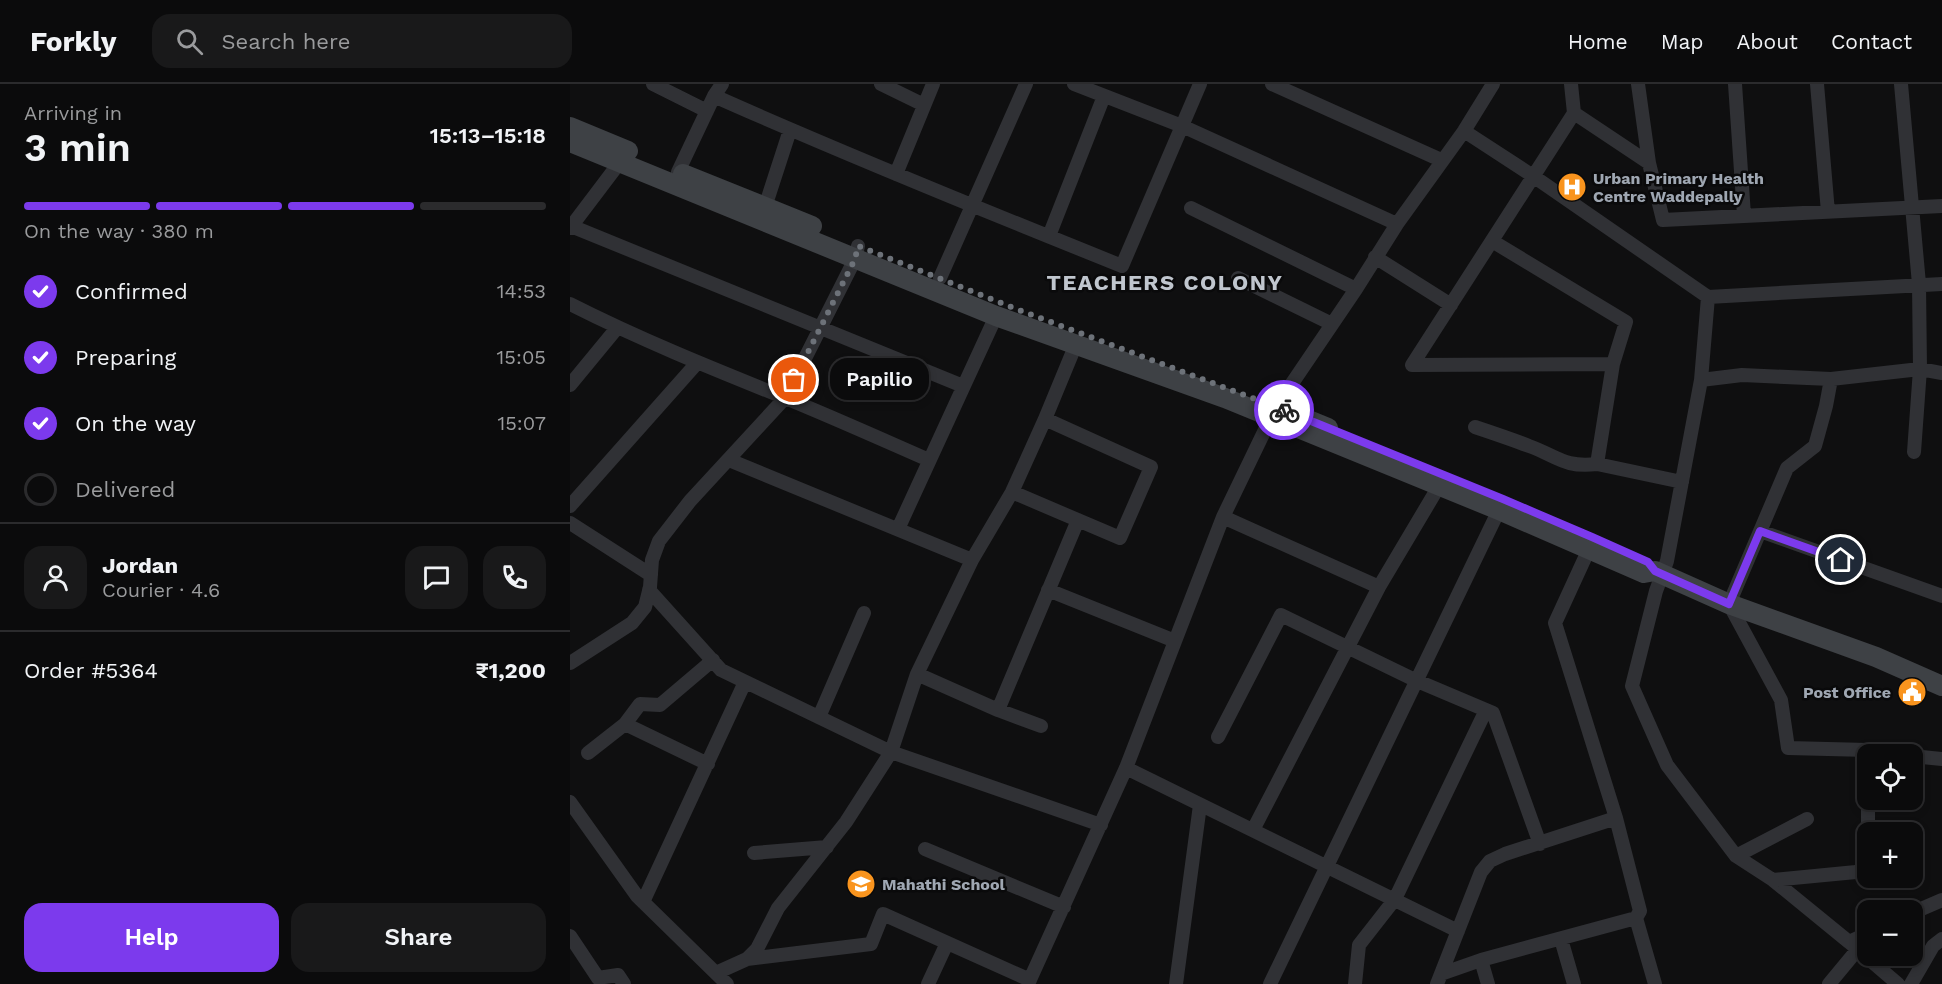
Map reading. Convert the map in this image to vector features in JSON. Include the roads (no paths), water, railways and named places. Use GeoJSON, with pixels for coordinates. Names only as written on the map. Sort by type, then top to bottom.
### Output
{"type":"FeatureCollection","features":[{"type":"Feature","properties":{"kind":"street"},"geometry":{"type":"LineString","coordinates":[[653,84],[707,111]]}},
{"type":"Feature","properties":{"kind":"street"},"geometry":{"type":"LineString","coordinates":[[678,172],[722,84]]}},
{"type":"Feature","properties":{"kind":"street"},"geometry":{"type":"LineString","coordinates":[[881,84],[924,105]]}},
{"type":"Feature","properties":{"kind":"street"},"geometry":{"type":"LineString","coordinates":[[896,174],[933,84]]}},
{"type":"Feature","properties":{"kind":"street"},"geometry":{"type":"LineString","coordinates":[[940,278],[1026,84]]}},
{"type":"Feature","properties":{"kind":"street"},"geometry":{"type":"LineString","coordinates":[[1074,84],[1182,126],[1396,224]]}},
{"type":"Feature","properties":{"kind":"street"},"geometry":{"type":"LineString","coordinates":[[714,96],[972,206],[1122,266],[1200,84]]}},
{"type":"Feature","properties":{"kind":"street"},"geometry":{"type":"LineString","coordinates":[[1272,84],[1442,160]]}},
{"type":"Feature","properties":{"kind":"street"},"geometry":{"type":"LineString","coordinates":[[716,973],[747,959],[871,944],[883,914],[1029,982],[1126,768],[1223,517],[1274,413],[1396,224],[1464,131],[1493,84]]}},
{"type":"Feature","properties":{"kind":"street"},"geometry":{"type":"LineString","coordinates":[[1571,84],[1574,113],[1413,365],[1613,364]]}},
{"type":"Feature","properties":{"kind":"street"},"geometry":{"type":"LineString","coordinates":[[1638,84],[1649,163],[1663,220],[1942,206]]}},
{"type":"Feature","properties":{"kind":"street"},"geometry":{"type":"LineString","coordinates":[[1735,84],[1744,215]]}},
{"type":"Feature","properties":{"kind":"street"},"geometry":{"type":"LineString","coordinates":[[1818,84],[1828,212]]}},
{"type":"Feature","properties":{"kind":"street"},"geometry":{"type":"LineString","coordinates":[[1901,84],[1919,284],[1920,369],[1914,452]]}},
{"type":"Feature","properties":{"kind":"street"},"geometry":{"type":"LineString","coordinates":[[1048,236],[1104,96]]}},
{"type":"Feature","properties":{"kind":"street"},"geometry":{"type":"LineString","coordinates":[[1574,113],[1649,163]]}},
{"type":"Feature","properties":{"kind":"street"},"geometry":{"type":"LineString","coordinates":[[570,127],[765,207],[856,252],[996,316],[1225,398],[1274,413],[1644,573],[1659,573]]}},
{"type":"Feature","properties":{"kind":"street"},"geometry":{"type":"LineString","coordinates":[[765,207],[790,130]]}},
{"type":"Feature","properties":{"kind":"street"},"geometry":{"type":"LineString","coordinates":[[1464,131],[1708,297],[1942,284]]}},
{"type":"Feature","properties":{"kind":"street"},"geometry":{"type":"LineString","coordinates":[[570,142],[856,252],[940,278],[1274,413],[1503,499],[1648,562],[1659,573],[1729,604],[1876,657],[1942,686]]}},
{"type":"Feature","properties":{"kind":"street"},"geometry":{"type":"LineString","coordinates":[[620,162],[571,227],[963,386]]}},
{"type":"Feature","properties":{"kind":"street"},"geometry":{"type":"LineString","coordinates":[[1191,208],[1356,289]]}},
{"type":"Feature","properties":{"kind":"street"},"geometry":{"type":"LineString","coordinates":[[1492,241],[1626,322],[1613,364],[1597,464]]}},
{"type":"Feature","properties":{"kind":"street"},"geometry":{"type":"LineString","coordinates":[[570,663],[612,638],[632,623],[645,607],[652,560],[659,541],[690,501],[785,398],[856,252]]}},
{"type":"Feature","properties":{"kind":"street"},"geometry":{"type":"LineString","coordinates":[[1375,257],[1451,305]]}},
{"type":"Feature","properties":{"kind":"street"},"geometry":{"type":"LineString","coordinates":[[1238,278],[1332,324]]}},
{"type":"Feature","properties":{"kind":"street"},"geometry":{"type":"LineString","coordinates":[[1708,297],[1701,380],[1667,561],[1659,573],[1632,686],[1667,765],[1736,856],[1773,880],[1854,945],[1898,984]]}},
{"type":"Feature","properties":{"kind":"street"},"geometry":{"type":"LineString","coordinates":[[570,304],[617,328],[697,363],[929,460]]}},
{"type":"Feature","properties":{"kind":"street"},"geometry":{"type":"LineString","coordinates":[[898,529],[996,316]]}},
{"type":"Feature","properties":{"kind":"street"},"geometry":{"type":"LineString","coordinates":[[570,385],[617,328]]}},
{"type":"Feature","properties":{"kind":"street"},"geometry":{"type":"LineString","coordinates":[[747,959],[757,949],[778,908],[846,822],[891,752],[917,674],[972,560],[1012,492],[1076,344]]}},
{"type":"Feature","properties":{"kind":"street"},"geometry":{"type":"LineString","coordinates":[[570,506],[697,363]]}},
{"type":"Feature","properties":{"kind":"street"},"geometry":{"type":"LineString","coordinates":[[1701,380],[1742,375],[1831,380],[1920,369],[1942,373]]}},
{"type":"Feature","properties":{"kind":"street"},"geometry":{"type":"LineString","coordinates":[[1729,604],[1786,468],[1815,446],[1831,380]]}},
{"type":"Feature","properties":{"kind":"street"},"geometry":{"type":"LineString","coordinates":[[1012,492],[1120,538],[1151,467],[1045,419]]}},
{"type":"Feature","properties":{"kind":"street"},"geometry":{"type":"LineString","coordinates":[[1475,428],[1527,445],[1572,465],[1597,464],[1682,482]]}},
{"type":"Feature","properties":{"kind":"street"},"geometry":{"type":"LineString","coordinates":[[729,460],[972,560]]}},
{"type":"Feature","properties":{"kind":"street"},"geometry":{"type":"LineString","coordinates":[[1253,831],[1379,587],[1439,486]]}},
{"type":"Feature","properties":{"kind":"street"},"geometry":{"type":"LineString","coordinates":[[1270,984],[1499,510]]}},
{"type":"Feature","properties":{"kind":"street"},"geometry":{"type":"LineString","coordinates":[[1223,517],[1379,587]]}},
{"type":"Feature","properties":{"kind":"street"},"geometry":{"type":"LineString","coordinates":[[998,710],[1078,520]]}},
{"type":"Feature","properties":{"kind":"street"},"geometry":{"type":"LineString","coordinates":[[570,523],[651,575]]}},
{"type":"Feature","properties":{"kind":"street"},"geometry":{"type":"LineString","coordinates":[[1760,531],[1942,596]]}},
{"type":"Feature","properties":{"kind":"street"},"geometry":{"type":"LineString","coordinates":[[1439,979],[1481,960],[1635,918],[1640,911],[1616,818],[1555,623],[1589,549]]}},
{"type":"Feature","properties":{"kind":"street"},"geometry":{"type":"LineString","coordinates":[[649,590],[722,670],[745,682],[891,752],[1101,825]]}},
{"type":"Feature","properties":{"kind":"street"},"geometry":{"type":"LineString","coordinates":[[1048,590],[1174,641]]}},
{"type":"Feature","properties":{"kind":"street"},"geometry":{"type":"LineString","coordinates":[[1729,604],[1781,700],[1788,748],[1857,751]]}},
{"type":"Feature","properties":{"kind":"street"},"geometry":{"type":"LineString","coordinates":[[819,717],[864,613]]}},
{"type":"Feature","properties":{"kind":"street"},"geometry":{"type":"LineString","coordinates":[[1218,737],[1281,615],[1415,680],[1493,713],[1540,844]]}},
{"type":"Feature","properties":{"kind":"street"},"geometry":{"type":"LineString","coordinates":[[588,753],[625,724],[640,704],[660,705],[713,660]]}},
{"type":"Feature","properties":{"kind":"street"},"geometry":{"type":"LineString","coordinates":[[917,674],[998,710],[1041,726]]}},
{"type":"Feature","properties":{"kind":"street"},"geometry":{"type":"LineString","coordinates":[[643,902],[745,682]]}},
{"type":"Feature","properties":{"kind":"street"},"geometry":{"type":"LineString","coordinates":[[1355,984],[1359,945],[1395,899],[1486,710]]}},
{"type":"Feature","properties":{"kind":"street"},"geometry":{"type":"LineString","coordinates":[[625,724],[708,764]]}},
{"type":"Feature","properties":{"kind":"street"},"geometry":{"type":"LineString","coordinates":[[1923,757],[1942,759]]}},
{"type":"Feature","properties":{"kind":"street"},"geometry":{"type":"LineString","coordinates":[[1126,768],[1458,931]]}},
{"type":"Feature","properties":{"kind":"street"},"geometry":{"type":"LineString","coordinates":[[570,802],[643,902],[727,984]]}},
{"type":"Feature","properties":{"kind":"street"},"geometry":{"type":"LineString","coordinates":[[1176,984],[1200,805]]}},
{"type":"Feature","properties":{"kind":"street"},"geometry":{"type":"LineString","coordinates":[[1439,979],[1481,872],[1490,861],[1616,818]]}},
{"type":"Feature","properties":{"kind":"street"},"geometry":{"type":"LineString","coordinates":[[1736,856],[1807,819]]}},
{"type":"Feature","properties":{"kind":"street"},"geometry":{"type":"LineString","coordinates":[[754,853],[827,846]]}},
{"type":"Feature","properties":{"kind":"street"},"geometry":{"type":"LineString","coordinates":[[925,849],[1064,907]]}},
{"type":"Feature","properties":{"kind":"street"},"geometry":{"type":"LineString","coordinates":[[1773,880],[1857,872]]}},
{"type":"Feature","properties":{"kind":"street"},"geometry":{"type":"LineString","coordinates":[[1923,908],[1942,900]]}},
{"type":"Feature","properties":{"kind":"street"},"geometry":{"type":"LineString","coordinates":[[1635,918],[1655,984]]}},
{"type":"Feature","properties":{"kind":"street"},"geometry":{"type":"LineString","coordinates":[[570,936],[598,978],[618,975],[624,984]]}},
{"type":"Feature","properties":{"kind":"street"},"geometry":{"type":"LineString","coordinates":[[1561,939],[1575,984]]}},
{"type":"Feature","properties":{"kind":"street"},"geometry":{"type":"LineString","coordinates":[[1911,984],[1933,946],[1942,939]]}},
{"type":"Feature","properties":{"kind":"street"},"geometry":{"type":"LineString","coordinates":[[1828,984],[1857,942]]}},
{"type":"Feature","properties":{"kind":"street"},"geometry":{"type":"LineString","coordinates":[[928,984],[947,943]]}},
{"type":"Feature","properties":{"kind":"street"},"geometry":{"type":"LineString","coordinates":[[1481,960],[1488,984]]}},
{"type":"Feature","properties":{"kind":"place","name":"Urban Primary Health Centre Waddepally"},"geometry":{"type":"Point","coordinates":[1572,187]}},
{"type":"Feature","properties":{"kind":"place","name":"Papilio"},"geometry":{"type":"Point","coordinates":[794,380]}},
{"type":"Feature","properties":{"kind":"place","name":"Post Office"},"geometry":{"type":"Point","coordinates":[1912,692]}},
{"type":"Feature","properties":{"kind":"place","name":"Mahathi School"},"geometry":{"type":"Point","coordinates":[861,884]}},
{"type":"Feature","properties":{"kind":"district","name":"TEACHERS COLONY"},"geometry":{"type":"Point","coordinates":[1165,282]}}]}
